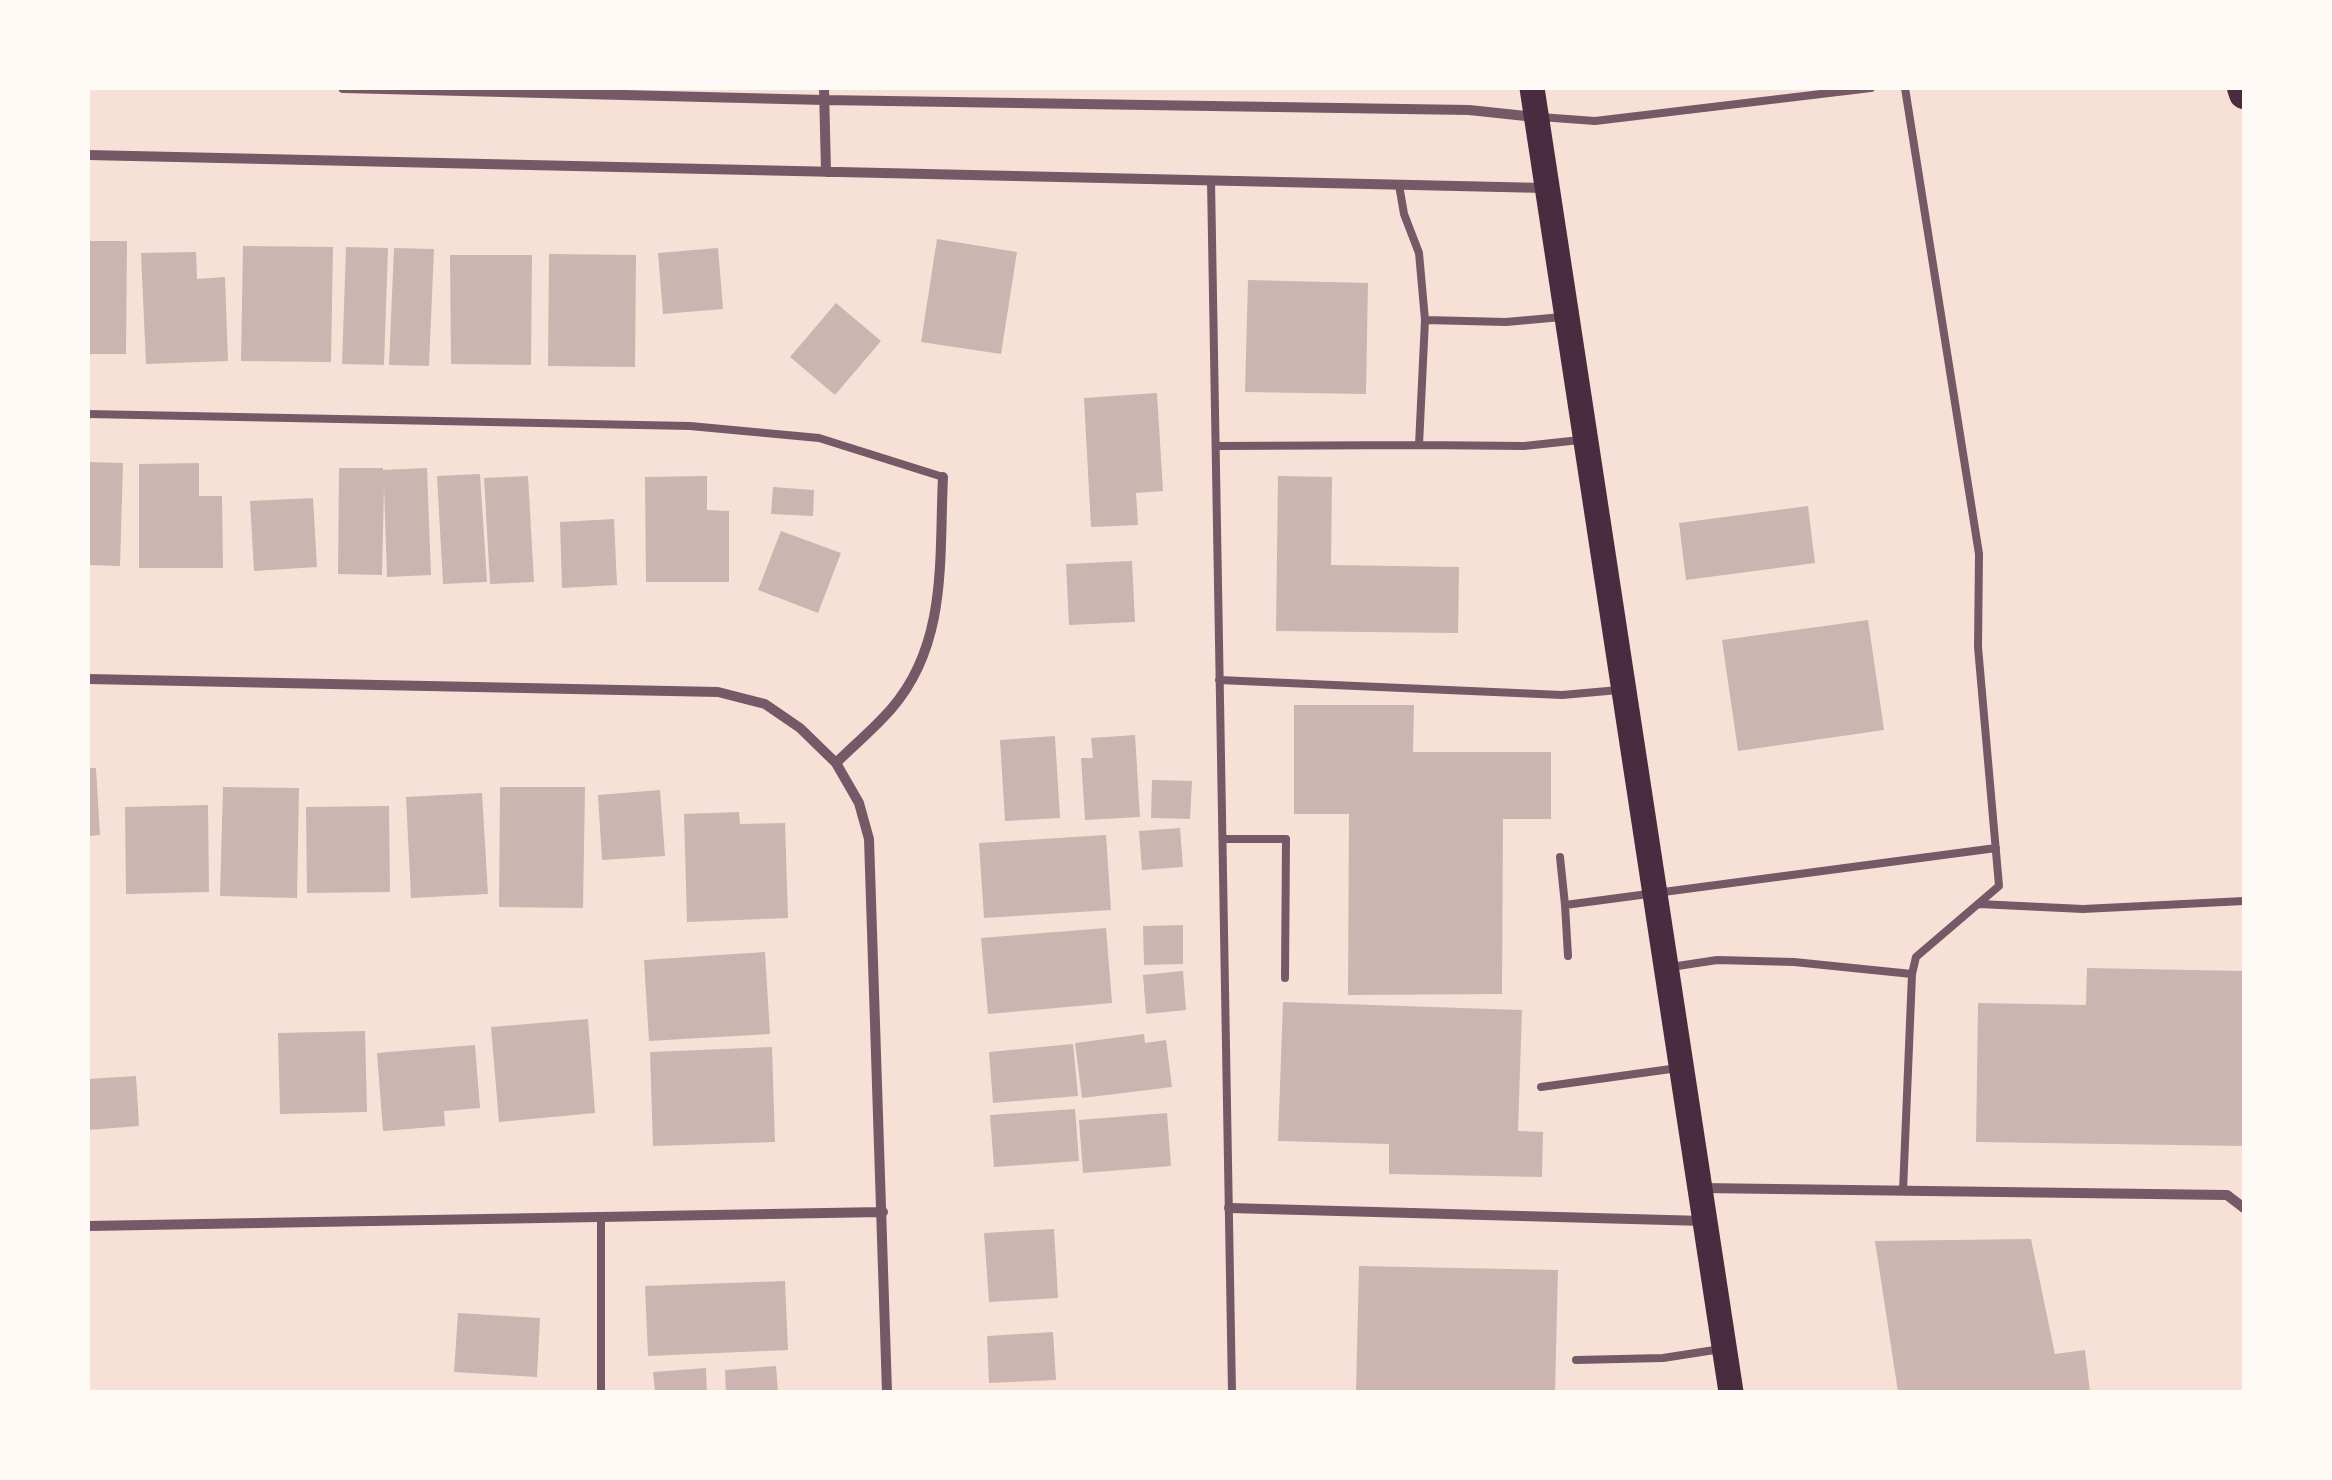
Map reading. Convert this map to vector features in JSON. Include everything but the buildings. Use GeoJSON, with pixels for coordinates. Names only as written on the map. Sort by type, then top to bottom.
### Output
{"type":"FeatureCollection","features":[{"type":"Feature","properties":{"kind":"main road"},"geometry":{"type":"LineString","coordinates":[[1532,88],[1731,1392]]}},
{"type":"Feature","properties":{"kind":"street"},"geometry":{"type":"LineString","coordinates":[[342,88],[824,94],[1469,110],[1536,117]]}},
{"type":"Feature","properties":{"kind":"street"},"geometry":{"type":"LineString","coordinates":[[824,94],[826,172]]}},
{"type":"Feature","properties":{"kind":"street"},"geometry":{"type":"LineString","coordinates":[[88,155],[1546,188]]}},
{"type":"Feature","properties":{"kind":"street"},"geometry":{"type":"LineString","coordinates":[[836,763],[892,708],[921,665],[936,613],[943,477]]}},
{"type":"Feature","properties":{"kind":"street"},"geometry":{"type":"LineString","coordinates":[[88,679],[718,692],[766,704],[800,728],[836,763],[859,803],[869,839],[887,1392]]}},
{"type":"Feature","properties":{"kind":"street"},"geometry":{"type":"LineString","coordinates":[[1701,1188],[2227,1195],[2244,1208]]}},
{"type":"Feature","properties":{"kind":"street"},"geometry":{"type":"LineString","coordinates":[[1229,1208],[1706,1221]]}},
{"type":"Feature","properties":{"kind":"street"},"geometry":{"type":"LineString","coordinates":[[88,1226],[883,1212]]}},
{"type":"Feature","properties":{"kind":"lane"},"geometry":{"type":"LineString","coordinates":[[1536,117],[1595,121],[1871,88]]}},
{"type":"Feature","properties":{"kind":"lane"},"geometry":{"type":"LineString","coordinates":[[1903,1191],[1912,974],[1916,957],[2000,886],[1978,647],[1979,554],[1905,88]]}},
{"type":"Feature","properties":{"kind":"lane"},"geometry":{"type":"LineString","coordinates":[[1211,180],[1232,1392]]}},
{"type":"Feature","properties":{"kind":"lane"},"geometry":{"type":"LineString","coordinates":[[1398,185],[1419,254],[1425,320],[1420,446]]}},
{"type":"Feature","properties":{"kind":"lane"},"geometry":{"type":"LineString","coordinates":[[1425,320],[1506,322],[1566,317]]}},
{"type":"Feature","properties":{"kind":"lane"},"geometry":{"type":"LineString","coordinates":[[88,414],[690,426],[819,438],[943,477]]}},
{"type":"Feature","properties":{"kind":"lane"},"geometry":{"type":"LineString","coordinates":[[1216,446],[1524,446],[1585,440]]}},
{"type":"Feature","properties":{"kind":"lane"},"geometry":{"type":"LineString","coordinates":[[1220,680],[1562,695],[1624,690]]}},
{"type":"Feature","properties":{"kind":"lane"},"geometry":{"type":"LineString","coordinates":[[1223,838],[1286,838],[1285,978]]}},
{"type":"Feature","properties":{"kind":"lane"},"geometry":{"type":"LineString","coordinates":[[1565,905],[1996,848]]}},
{"type":"Feature","properties":{"kind":"lane"},"geometry":{"type":"LineString","coordinates":[[1560,857],[1568,956]]}},
{"type":"Feature","properties":{"kind":"lane"},"geometry":{"type":"LineString","coordinates":[[1979,904],[2082,909],[2244,900]]}},
{"type":"Feature","properties":{"kind":"lane"},"geometry":{"type":"LineString","coordinates":[[1667,968],[1717,960],[1794,962],[1912,974]]}},
{"type":"Feature","properties":{"kind":"lane"},"geometry":{"type":"LineString","coordinates":[[1541,1087],[1682,1067]]}},
{"type":"Feature","properties":{"kind":"lane"},"geometry":{"type":"LineString","coordinates":[[601,1217],[601,1392]]}},
{"type":"Feature","properties":{"kind":"lane"},"geometry":{"type":"LineString","coordinates":[[1576,1360],[1663,1358],[1724,1349]]}}]}
